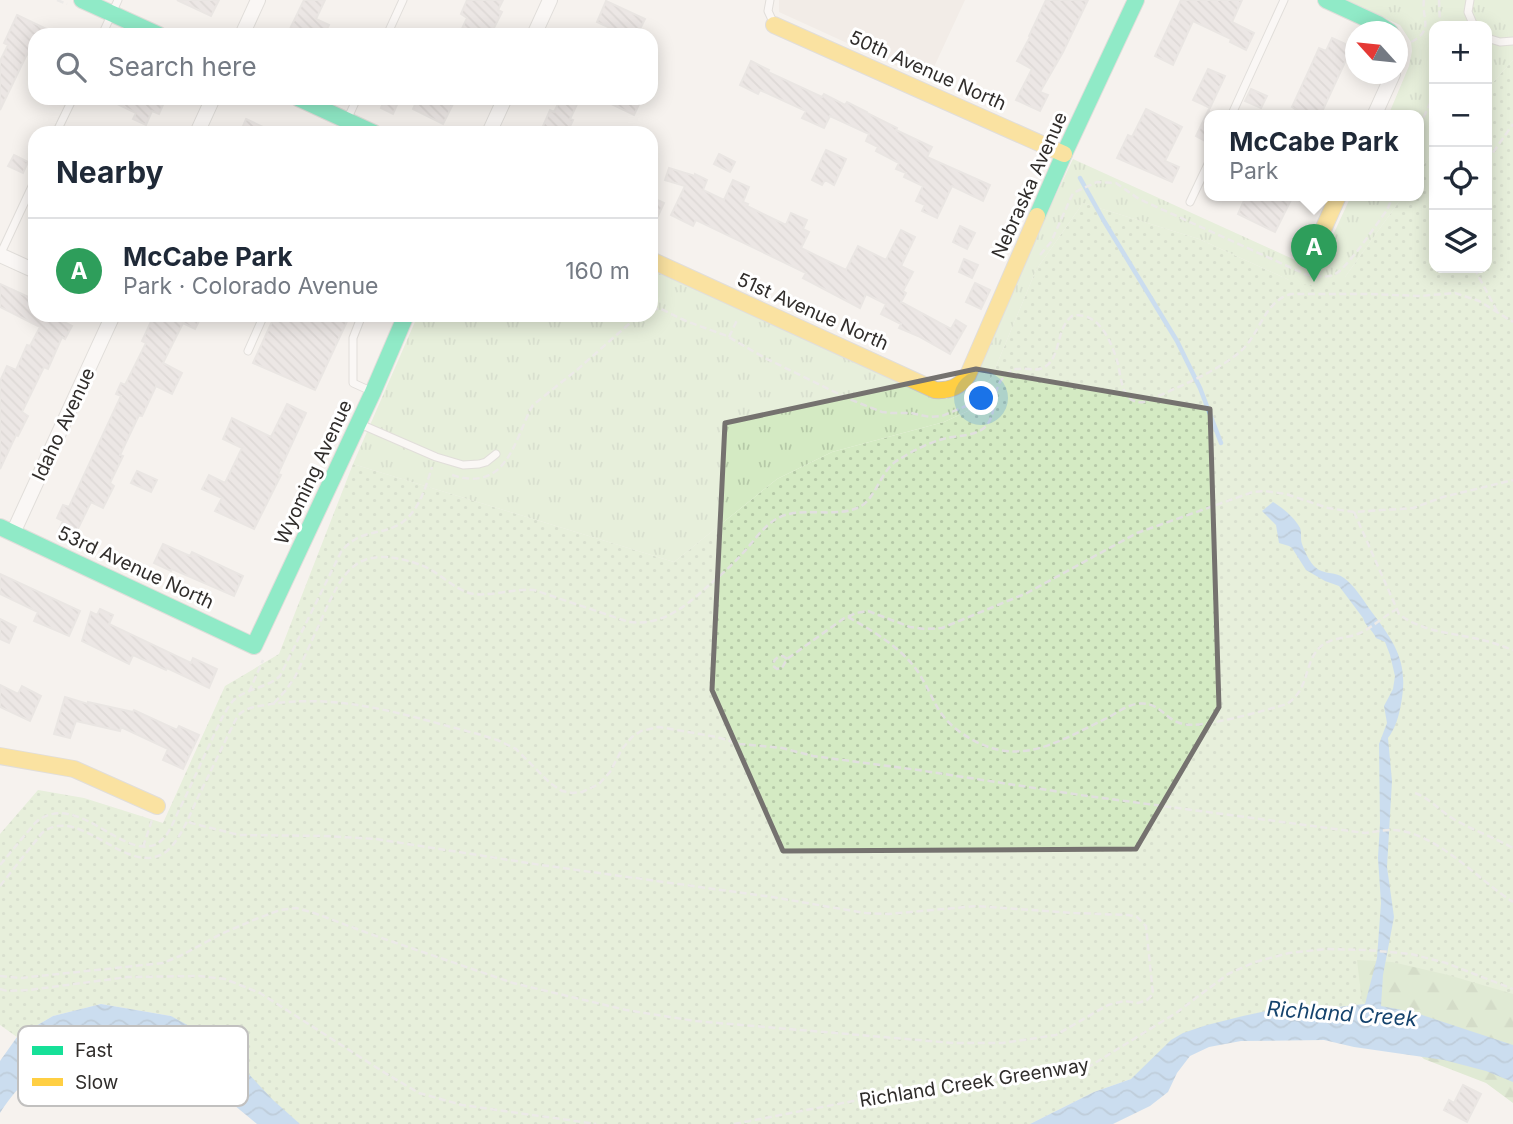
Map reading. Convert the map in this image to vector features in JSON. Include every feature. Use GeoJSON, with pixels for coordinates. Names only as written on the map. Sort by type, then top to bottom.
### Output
{"type":"FeatureCollection","features":[{"type":"Feature","properties":{"kind":"street"},"geometry":{"type":"LineString","coordinates":[[82,0],[115,7],[148,28]]}},
{"type":"Feature","properties":{"kind":"street"},"geometry":{"type":"LineString","coordinates":[[245,28],[258,0]]}},
{"type":"Feature","properties":{"kind":"street"},"geometry":{"type":"LineString","coordinates":[[537,28],[550,0]]}},
{"type":"Feature","properties":{"kind":"street","name":"Nebraska Avenue"},"geometry":{"type":"LineString","coordinates":[[959,386],[971,369],[1064,154],[1136,0]]}},
{"type":"Feature","properties":{"kind":"street"},"geometry":{"type":"LineString","coordinates":[[1326,0],[1372,21]]}},
{"type":"Feature","properties":{"kind":"street","name":"50th Avenue North"},"geometry":{"type":"LineString","coordinates":[[774,25],[1064,154]]}},
{"type":"Feature","properties":{"kind":"street"},"geometry":{"type":"LineString","coordinates":[[1377,110],[1388,84]]}},
{"type":"Feature","properties":{"kind":"street"},"geometry":{"type":"LineString","coordinates":[[200,126],[210,105]]}},
{"type":"Feature","properties":{"kind":"street"},"geometry":{"type":"LineString","coordinates":[[310,105],[346,126]]}},
{"type":"Feature","properties":{"kind":"street"},"geometry":{"type":"LineString","coordinates":[[492,126],[502,105]]}},
{"type":"Feature","properties":{"kind":"street"},"geometry":{"type":"LineString","coordinates":[[1314,250],[1336,201]]}},
{"type":"Feature","properties":{"kind":"street"},"geometry":{"type":"LineString","coordinates":[[0,256],[28,268]]}},
{"type":"Feature","properties":{"kind":"street","name":"51st Avenue North"},"geometry":{"type":"LineString","coordinates":[[658,263],[936,390],[947,391],[959,386]]}},
{"type":"Feature","properties":{"kind":"street","name":"Idaho Avenue"},"geometry":{"type":"LineString","coordinates":[[7,530],[110,322]]}},
{"type":"Feature","properties":{"kind":"street","name":"Wyoming Avenue"},"geometry":{"type":"LineString","coordinates":[[254,646],[404,322]]}},
{"type":"Feature","properties":{"kind":"street","name":"53rd Avenue North"},"geometry":{"type":"LineString","coordinates":[[7,530],[254,646]]}},
{"type":"Feature","properties":{"kind":"street"},"geometry":{"type":"LineString","coordinates":[[0,756],[74,769],[157,806]]}},
{"type":"Feature","properties":{"kind":"lane"},"geometry":{"type":"LineString","coordinates":[[390,28],[403,0]]}},
{"type":"Feature","properties":{"kind":"lane"},"geometry":{"type":"LineString","coordinates":[[771,0],[768,11],[774,25]]}},
{"type":"Feature","properties":{"kind":"lane"},"geometry":{"type":"LineString","coordinates":[[1234,110],[1284,0]]}},
{"type":"Feature","properties":{"kind":"lane"},"geometry":{"type":"LineString","coordinates":[[1470,0],[1468,12],[1472,21]]}},
{"type":"Feature","properties":{"kind":"lane"},"geometry":{"type":"LineString","coordinates":[[105,28],[115,7]]}},
{"type":"Feature","properties":{"kind":"lane"},"geometry":{"type":"LineString","coordinates":[[1492,40],[1513,41]]}},
{"type":"Feature","properties":{"kind":"lane"},"geometry":{"type":"LineString","coordinates":[[60,126],[70,105]]}},
{"type":"Feature","properties":{"kind":"lane"},"geometry":{"type":"LineString","coordinates":[[348,126],[356,105]]}},
{"type":"Feature","properties":{"kind":"lane"},"geometry":{"type":"LineString","coordinates":[[1191,202],[1204,173]]}},
{"type":"Feature","properties":{"kind":"lane"},"geometry":{"type":"LineString","coordinates":[[0,256],[28,195]]}},
{"type":"Feature","properties":{"kind":"lane"},"geometry":{"type":"LineString","coordinates":[[248,351],[261,322]]}},
{"type":"Feature","properties":{"kind":"lane"},"geometry":{"type":"LineString","coordinates":[[359,322],[353,338],[353,383],[373,392]]}},
{"type":"Feature","properties":{"kind":"lane"},"geometry":{"type":"LineString","coordinates":[[359,423],[436,457],[463,465],[486,462],[496,454]]}},
{"type":"Feature","properties":{"kind":"path"},"geometry":{"type":"LineString","coordinates":[[1408,44],[1423,33],[1426,23],[1424,0]]}},
{"type":"Feature","properties":{"kind":"path"},"geometry":{"type":"LineString","coordinates":[[1440,0],[1440,21]]}},
{"type":"Feature","properties":{"kind":"path"},"geometry":{"type":"LineString","coordinates":[[1492,154],[1513,124]]}},
{"type":"Feature","properties":{"kind":"path"},"geometry":{"type":"LineString","coordinates":[[1039,257],[1051,242],[1073,193],[1097,182],[1116,183],[1139,199],[1305,274],[1317,276],[1332,275],[1344,268],[1387,210],[1390,201]]}},
{"type":"Feature","properties":{"kind":"path"},"geometry":{"type":"LineString","coordinates":[[1477,273],[1497,311]]}},
{"type":"Feature","properties":{"kind":"path"},"geometry":{"type":"LineString","coordinates":[[273,704],[290,685],[339,582],[352,567],[370,558],[385,557],[419,564],[473,594],[526,590],[550,595],[629,622],[667,617],[692,601],[717,579],[777,518],[788,514],[860,507],[896,461],[941,440],[984,428],[1001,380],[1008,372],[1017,369],[1037,370],[1046,366],[1053,358],[1065,323],[1072,316],[1079,314],[1089,317],[1100,326],[1114,352],[1125,392],[1133,401],[1140,403],[1215,369],[1234,357],[1250,341],[1273,305],[1291,294],[1420,296],[1455,293],[1469,296],[1513,322]]}},
{"type":"Feature","properties":{"kind":"path"},"geometry":{"type":"LineString","coordinates":[[658,309],[729,337],[765,358],[849,399],[887,413],[942,416],[971,402],[983,384]]}},
{"type":"Feature","properties":{"kind":"path"},"geometry":{"type":"LineString","coordinates":[[729,337],[739,315]]}},
{"type":"Feature","properties":{"kind":"path"},"geometry":{"type":"LineString","coordinates":[[450,474],[477,478],[499,470],[508,459],[533,405],[631,322]]}},
{"type":"Feature","properties":{"kind":"path"},"geometry":{"type":"LineString","coordinates":[[0,866],[35,823],[55,813],[81,817],[134,845],[143,847],[156,844],[166,835],[227,708],[236,698],[273,681],[283,671],[335,563],[346,546],[355,538],[396,526],[406,519],[421,499],[432,468]]}},
{"type":"Feature","properties":{"kind":"path"},"geometry":{"type":"LineString","coordinates":[[786,659],[856,613],[867,611],[910,627],[942,628],[1027,593],[1137,533],[1253,492],[1286,494],[1328,508],[1354,512],[1413,508],[1443,497],[1513,480]]}},
{"type":"Feature","properties":{"kind":"path"},"geometry":{"type":"LineString","coordinates":[[1354,512],[1399,614],[1410,622],[1513,650]]}},
{"type":"Feature","properties":{"kind":"path"},"geometry":{"type":"LineString","coordinates":[[848,617],[867,627],[902,655],[918,672],[941,715],[962,733],[999,751],[1017,753],[1041,748],[1133,704],[1147,703],[1183,724],[1199,724],[1287,704],[1296,698],[1320,646],[1363,632],[1397,609]]}},
{"type":"Feature","properties":{"kind":"path"},"geometry":{"type":"LineString","coordinates":[[249,692],[267,652],[254,646]]}},
{"type":"Feature","properties":{"kind":"path"},"geometry":{"type":"LineString","coordinates":[[0,886],[42,833],[50,827],[62,825],[75,828],[139,857],[162,854],[170,848],[187,820],[237,717],[247,708],[298,701],[330,701],[359,704],[497,740],[516,749],[550,783],[562,791],[572,793],[582,792],[599,784],[610,772],[632,737],[641,731],[659,727],[717,737],[740,744],[782,748],[813,756],[1080,795],[1365,833],[1394,830],[1415,835],[1442,848],[1513,902]]}},
{"type":"Feature","properties":{"kind":"path"},"geometry":{"type":"LineString","coordinates":[[1415,793],[1424,796],[1457,821],[1493,836],[1513,848]]}},
{"type":"Feature","properties":{"kind":"path"},"geometry":{"type":"LineString","coordinates":[[143,847],[157,806]]}},
{"type":"Feature","properties":{"kind":"path"},"geometry":{"type":"LineString","coordinates":[[0,976],[20,978],[163,963],[256,919],[280,910],[296,908],[513,983],[634,1012],[708,1023],[953,1043],[1003,1043],[1056,1035],[1108,1005],[1124,1000],[1138,1003],[1153,994],[1146,926],[1137,917],[1128,915],[977,906],[888,914],[865,913],[376,839],[239,835],[187,820]]}},
{"type":"Feature","properties":{"kind":"path","name":"Richland Creek Greenway"},"geometry":{"type":"LineString","coordinates":[[734,1124],[869,1098],[1090,1066],[1176,1013],[1214,983],[1242,967],[1268,958],[1307,950],[1367,950],[1412,954],[1446,963],[1513,989]]}},
{"type":"Feature","properties":{"kind":"path"},"geometry":{"type":"LineString","coordinates":[[0,989],[29,990],[128,977],[199,976],[225,979],[260,993],[419,1093],[462,1105],[596,1124]]}},
{"type":"Feature","properties":{"kind":"highlighted area"},"geometry":{"type":"Polygon","coordinates":[[[976,369],[1210,409],[1219,707],[1136,849],[783,851],[712,690],[725,423],[976,369]]]}},
{"type":"Feature","properties":{"kind":"shaded area"},"geometry":{"type":"Polygon","coordinates":[[[779,0],[965,0],[928,80],[779,12],[779,0]]]}},
{"type":"Feature","properties":{"kind":"green space"},"geometry":{"type":"Polygon","coordinates":[[[1346,0],[1513,0],[1513,60],[1492,83],[1492,21],[1429,21],[1429,156],[1424,165],[1424,110],[1391,110],[1401,84],[1408,84],[1411,42],[1408,37],[1408,21],[1391,21],[1346,0]]]}},
{"type":"Feature","properties":{"kind":"green space"},"geometry":{"type":"Polygon","coordinates":[[[1513,60],[1513,1045],[1294,1005],[1131,1079],[1094,1092],[1030,1124],[300,1124],[248,1080],[248,1026],[183,1026],[171,1016],[101,1004],[53,1016],[36,1026],[18,1026],[17,1037],[0,1025],[0,834],[38,790],[84,798],[163,823],[225,686],[279,654],[353,464],[674,562],[777,479],[832,452],[944,422],[970,410],[992,376],[1036,270],[1083,203],[1199,239],[1289,280],[1345,277],[1399,201],[1424,201],[1424,165],[1429,156],[1429,273],[1492,273],[1492,83],[1513,60]]]}},
{"type":"Feature","properties":{"kind":"green space"},"geometry":{"type":"Polygon","coordinates":[[[1073,159],[1317,270],[1349,201],[1399,201],[1345,277],[1314,287],[1289,280],[1199,239],[1083,203],[1036,270],[992,376],[970,410],[944,422],[832,452],[777,479],[674,562],[353,464],[415,322],[658,322],[658,273],[947,399],[1029,252],[1073,159]]]}},
{"type":"Feature","properties":{"kind":"green space"},"geometry":{"type":"Polygon","coordinates":[[[1357,960],[1392,962],[1513,994],[1513,1103],[1486,1083],[1424,1059],[1362,1001],[1357,960]]]}},
{"type":"Feature","properties":{"kind":"water","name":"Richland Creek"},"geometry":{"type":"Polygon","coordinates":[[[1273,502],[1298,524],[1303,547],[1313,565],[1322,571],[1340,576],[1355,589],[1387,633],[1401,665],[1401,704],[1393,731],[1388,738],[1392,781],[1387,867],[1394,917],[1383,975],[1381,1006],[1413,1012],[1513,1045],[1513,1082],[1486,1071],[1444,1060],[1324,1040],[1241,1041],[1209,1047],[1190,1056],[1177,1073],[1168,1092],[1150,1106],[1113,1124],[1030,1124],[1094,1092],[1131,1079],[1171,1040],[1183,1033],[1294,1005],[1337,1007],[1365,1004],[1377,958],[1381,903],[1378,858],[1379,744],[1387,723],[1384,706],[1393,689],[1395,676],[1385,642],[1376,638],[1339,586],[1306,570],[1292,548],[1279,543],[1276,525],[1262,511],[1273,502]]]}},
{"type":"Feature","properties":{"kind":"water"},"geometry":{"type":"Polygon","coordinates":[[[101,1004],[171,1016],[189,1026],[36,1026],[53,1016],[101,1004]]]}},
{"type":"Feature","properties":{"kind":"water"},"geometry":{"type":"Polygon","coordinates":[[[17,1037],[18,1089],[0,1113],[0,1061],[17,1037]]]}},
{"type":"Feature","properties":{"kind":"water"},"geometry":{"type":"Polygon","coordinates":[[[248,1073],[300,1124],[257,1124],[236,1106],[248,1106],[248,1073]]]}},
{"type":"Feature","properties":{"kind":"building"},"geometry":{"type":"Polygon","coordinates":[[[177,0],[219,0],[211,16],[177,0]]]}},
{"type":"Feature","properties":{"kind":"building"},"geometry":{"type":"Polygon","coordinates":[[[304,0],[325,0],[316,19],[329,25],[328,28],[290,28],[304,0]]]}},
{"type":"Feature","properties":{"kind":"building"},"geometry":{"type":"Polygon","coordinates":[[[467,0],[503,0],[498,10],[502,12],[494,28],[462,28],[467,18],[461,14],[467,0]]]}},
{"type":"Feature","properties":{"kind":"building"},"geometry":{"type":"Polygon","coordinates":[[[1046,0],[1088,0],[1040,92],[1048,95],[1040,111],[1016,100],[1032,69],[1017,61],[1046,0]]]}},
{"type":"Feature","properties":{"kind":"building"},"geometry":{"type":"Polygon","coordinates":[[[1181,0],[1242,0],[1232,22],[1254,33],[1246,50],[1230,42],[1231,39],[1193,21],[1173,65],[1155,56],[1181,0]]]}},
{"type":"Feature","properties":{"kind":"building"},"geometry":{"type":"Polygon","coordinates":[[[606,1],[645,19],[640,28],[610,28],[597,22],[606,1]]]}},
{"type":"Feature","properties":{"kind":"building"},"geometry":{"type":"Polygon","coordinates":[[[17,15],[44,28],[28,28],[28,54],[0,110],[0,61],[8,45],[4,43],[17,15]]]}},
{"type":"Feature","properties":{"kind":"building"},"geometry":{"type":"Polygon","coordinates":[[[1332,38],[1345,44],[1345,62],[1323,110],[1296,110],[1292,107],[1319,48],[1326,51],[1332,38]]]}},
{"type":"Feature","properties":{"kind":"building"},"geometry":{"type":"Polygon","coordinates":[[[751,61],[769,70],[768,72],[822,97],[824,94],[845,105],[847,102],[932,147],[927,157],[990,185],[983,201],[952,186],[937,218],[922,211],[925,205],[916,201],[923,186],[904,177],[906,173],[896,169],[899,163],[876,151],[878,147],[866,141],[869,134],[830,116],[824,128],[802,118],[806,111],[760,90],[758,94],[740,85],[751,61]]]}},
{"type":"Feature","properties":{"kind":"building"},"geometry":{"type":"Polygon","coordinates":[[[1208,69],[1225,76],[1210,108],[1193,100],[1208,69]]]}},
{"type":"Feature","properties":{"kind":"building"},"geometry":{"type":"Polygon","coordinates":[[[1251,89],[1267,96],[1261,108],[1245,101],[1251,89]]]}},
{"type":"Feature","properties":{"kind":"building"},"geometry":{"type":"Polygon","coordinates":[[[119,105],[163,105],[159,114],[152,111],[146,125],[133,119],[136,113],[119,105]]]}},
{"type":"Feature","properties":{"kind":"building"},"geometry":{"type":"Polygon","coordinates":[[[382,105],[397,105],[393,114],[381,108],[382,105]]]}},
{"type":"Feature","properties":{"kind":"building"},"geometry":{"type":"Polygon","coordinates":[[[415,105],[452,105],[443,124],[413,109],[415,105]]]}},
{"type":"Feature","properties":{"kind":"building"},"geometry":{"type":"Polygon","coordinates":[[[558,105],[577,105],[570,119],[573,120],[570,126],[543,126],[550,110],[554,112],[558,105]]]}},
{"type":"Feature","properties":{"kind":"building"},"geometry":{"type":"Polygon","coordinates":[[[613,105],[639,105],[634,115],[613,105]]]}},
{"type":"Feature","properties":{"kind":"building"},"geometry":{"type":"Polygon","coordinates":[[[1146,109],[1182,127],[1165,161],[1179,167],[1172,182],[1117,158],[1128,135],[1132,137],[1146,109]]]}},
{"type":"Feature","properties":{"kind":"building"},"geometry":{"type":"Polygon","coordinates":[[[246,119],[261,126],[243,126],[246,119]]]}},
{"type":"Feature","properties":{"kind":"building"},"geometry":{"type":"Polygon","coordinates":[[[1204,119],[1204,140],[1196,136],[1204,119]]]}},
{"type":"Feature","properties":{"kind":"building"},"geometry":{"type":"Polygon","coordinates":[[[826,150],[846,159],[834,185],[825,180],[822,185],[812,180],[826,150]]]}},
{"type":"Feature","properties":{"kind":"building"},"geometry":{"type":"Polygon","coordinates":[[[719,154],[735,162],[730,172],[714,164],[719,154]]]}},
{"type":"Feature","properties":{"kind":"building"},"geometry":{"type":"Polygon","coordinates":[[[14,155],[28,162],[23,173],[8,166],[14,155]]]}},
{"type":"Feature","properties":{"kind":"building"},"geometry":{"type":"Polygon","coordinates":[[[669,168],[695,174],[707,180],[703,190],[724,200],[733,180],[749,187],[743,202],[786,225],[791,213],[807,220],[803,229],[809,232],[801,248],[846,270],[858,246],[886,260],[901,230],[915,237],[901,266],[913,272],[903,291],[906,293],[901,302],[951,329],[956,320],[966,326],[950,354],[899,328],[901,324],[881,314],[886,304],[866,294],[860,308],[803,278],[806,273],[696,220],[693,226],[671,215],[685,186],[665,180],[669,168]]]}},
{"type":"Feature","properties":{"kind":"building"},"geometry":{"type":"Polygon","coordinates":[[[658,200],[664,203],[658,216],[658,200]]]}},
{"type":"Feature","properties":{"kind":"building"},"geometry":{"type":"Polygon","coordinates":[[[1244,201],[1290,201],[1275,232],[1238,214],[1244,201]]]}},
{"type":"Feature","properties":{"kind":"building"},"geometry":{"type":"Polygon","coordinates":[[[960,226],[975,233],[967,249],[953,242],[960,226]]]}},
{"type":"Feature","properties":{"kind":"building"},"geometry":{"type":"Polygon","coordinates":[[[964,259],[978,265],[972,278],[959,272],[964,259]]]}},
{"type":"Feature","properties":{"kind":"building"},"geometry":{"type":"Polygon","coordinates":[[[975,283],[990,290],[981,309],[966,302],[975,283]]]}},
{"type":"Feature","properties":{"kind":"building"},"geometry":{"type":"Polygon","coordinates":[[[0,284],[28,297],[28,321],[0,307],[0,284]]]}},
{"type":"Feature","properties":{"kind":"building"},"geometry":{"type":"Polygon","coordinates":[[[30,322],[64,322],[72,326],[65,339],[62,337],[48,369],[44,367],[22,412],[28,416],[0,469],[0,381],[7,366],[16,370],[27,345],[30,346],[40,327],[30,322]]]}},
{"type":"Feature","properties":{"kind":"building"},"geometry":{"type":"Polygon","coordinates":[[[151,322],[198,322],[195,329],[183,323],[163,363],[182,373],[172,394],[156,386],[120,455],[123,456],[110,483],[114,486],[103,508],[91,502],[72,541],[57,534],[63,521],[57,518],[63,505],[69,507],[121,396],[116,394],[121,383],[125,385],[146,343],[142,341],[151,322]]]}},
{"type":"Feature","properties":{"kind":"building"},"geometry":{"type":"Polygon","coordinates":[[[272,322],[347,322],[315,390],[253,363],[272,322]]]}},
{"type":"Feature","properties":{"kind":"building"},"geometry":{"type":"Polygon","coordinates":[[[287,404],[306,413],[278,474],[281,475],[254,529],[215,511],[222,498],[202,489],[209,475],[225,483],[242,448],[223,439],[232,418],[271,437],[287,404]]]}},
{"type":"Feature","properties":{"kind":"building"},"geometry":{"type":"Polygon","coordinates":[[[137,471],[157,480],[151,492],[131,483],[137,471]]]}},
{"type":"Feature","properties":{"kind":"building"},"geometry":{"type":"Polygon","coordinates":[[[163,544],[190,556],[192,552],[243,576],[234,596],[154,563],[163,544]]]}},
{"type":"Feature","properties":{"kind":"building"},"geometry":{"type":"Polygon","coordinates":[[[0,574],[80,611],[69,636],[34,621],[38,612],[0,594],[0,574]]]}},
{"type":"Feature","properties":{"kind":"building"},"geometry":{"type":"Polygon","coordinates":[[[100,609],[113,615],[109,624],[191,663],[193,658],[217,669],[209,688],[133,655],[129,664],[82,641],[91,612],[97,615],[100,609]]]}},
{"type":"Feature","properties":{"kind":"building"},"geometry":{"type":"Polygon","coordinates":[[[0,619],[16,627],[9,643],[0,639],[0,619]]]}},
{"type":"Feature","properties":{"kind":"building"},"geometry":{"type":"Polygon","coordinates":[[[0,685],[18,694],[22,686],[41,696],[30,721],[0,707],[0,685]]]}},
{"type":"Feature","properties":{"kind":"building"},"geometry":{"type":"Polygon","coordinates":[[[65,697],[88,704],[133,712],[134,710],[177,730],[179,726],[199,735],[183,769],[163,760],[168,749],[121,727],[120,731],[76,721],[70,738],[54,734],[65,697]]]}},
{"type":"Feature","properties":{"kind":"building"},"geometry":{"type":"Polygon","coordinates":[[[1463,1085],[1481,1094],[1467,1122],[1444,1110],[1449,1100],[1454,1103],[1463,1085]]]}},
{"type":"Feature","properties":{"kind":"waterway"},"geometry":{"type":"LineString","coordinates":[[1080,178],[1177,341],[1200,388],[1221,443]]}},
{"type":"Feature","properties":{"kind":"traffic: fast"},"geometry":{"type":"LineString","coordinates":[[82,0],[144,28]]}},
{"type":"Feature","properties":{"kind":"traffic: fast"},"geometry":{"type":"LineString","coordinates":[[1037,216],[1136,0]]}},
{"type":"Feature","properties":{"kind":"traffic: fast"},"geometry":{"type":"LineString","coordinates":[[1326,0],[1372,21]]}},
{"type":"Feature","properties":{"kind":"traffic: fast"},"geometry":{"type":"LineString","coordinates":[[313,105],[359,126]]}},
{"type":"Feature","properties":{"kind":"traffic: fast"},"geometry":{"type":"LineString","coordinates":[[0,527],[254,646],[403,322]]}},
{"type":"Feature","properties":{"kind":"traffic: slow"},"geometry":{"type":"LineString","coordinates":[[774,25],[1064,154]]}},
{"type":"Feature","properties":{"kind":"traffic: slow"},"geometry":{"type":"LineString","coordinates":[[1314,250],[1336,201]]}},
{"type":"Feature","properties":{"kind":"traffic: slow"},"geometry":{"type":"LineString","coordinates":[[658,263],[935,390],[945,390],[962,383],[968,375],[1037,216]]}},
{"type":"Feature","properties":{"kind":"traffic: slow"},"geometry":{"type":"LineString","coordinates":[[0,756],[74,769],[157,806]]}},
{"type":"Feature","properties":{"kind":"place","name":"McCabe Park"},"geometry":{"type":"Point","coordinates":[1314,282]}}]}
